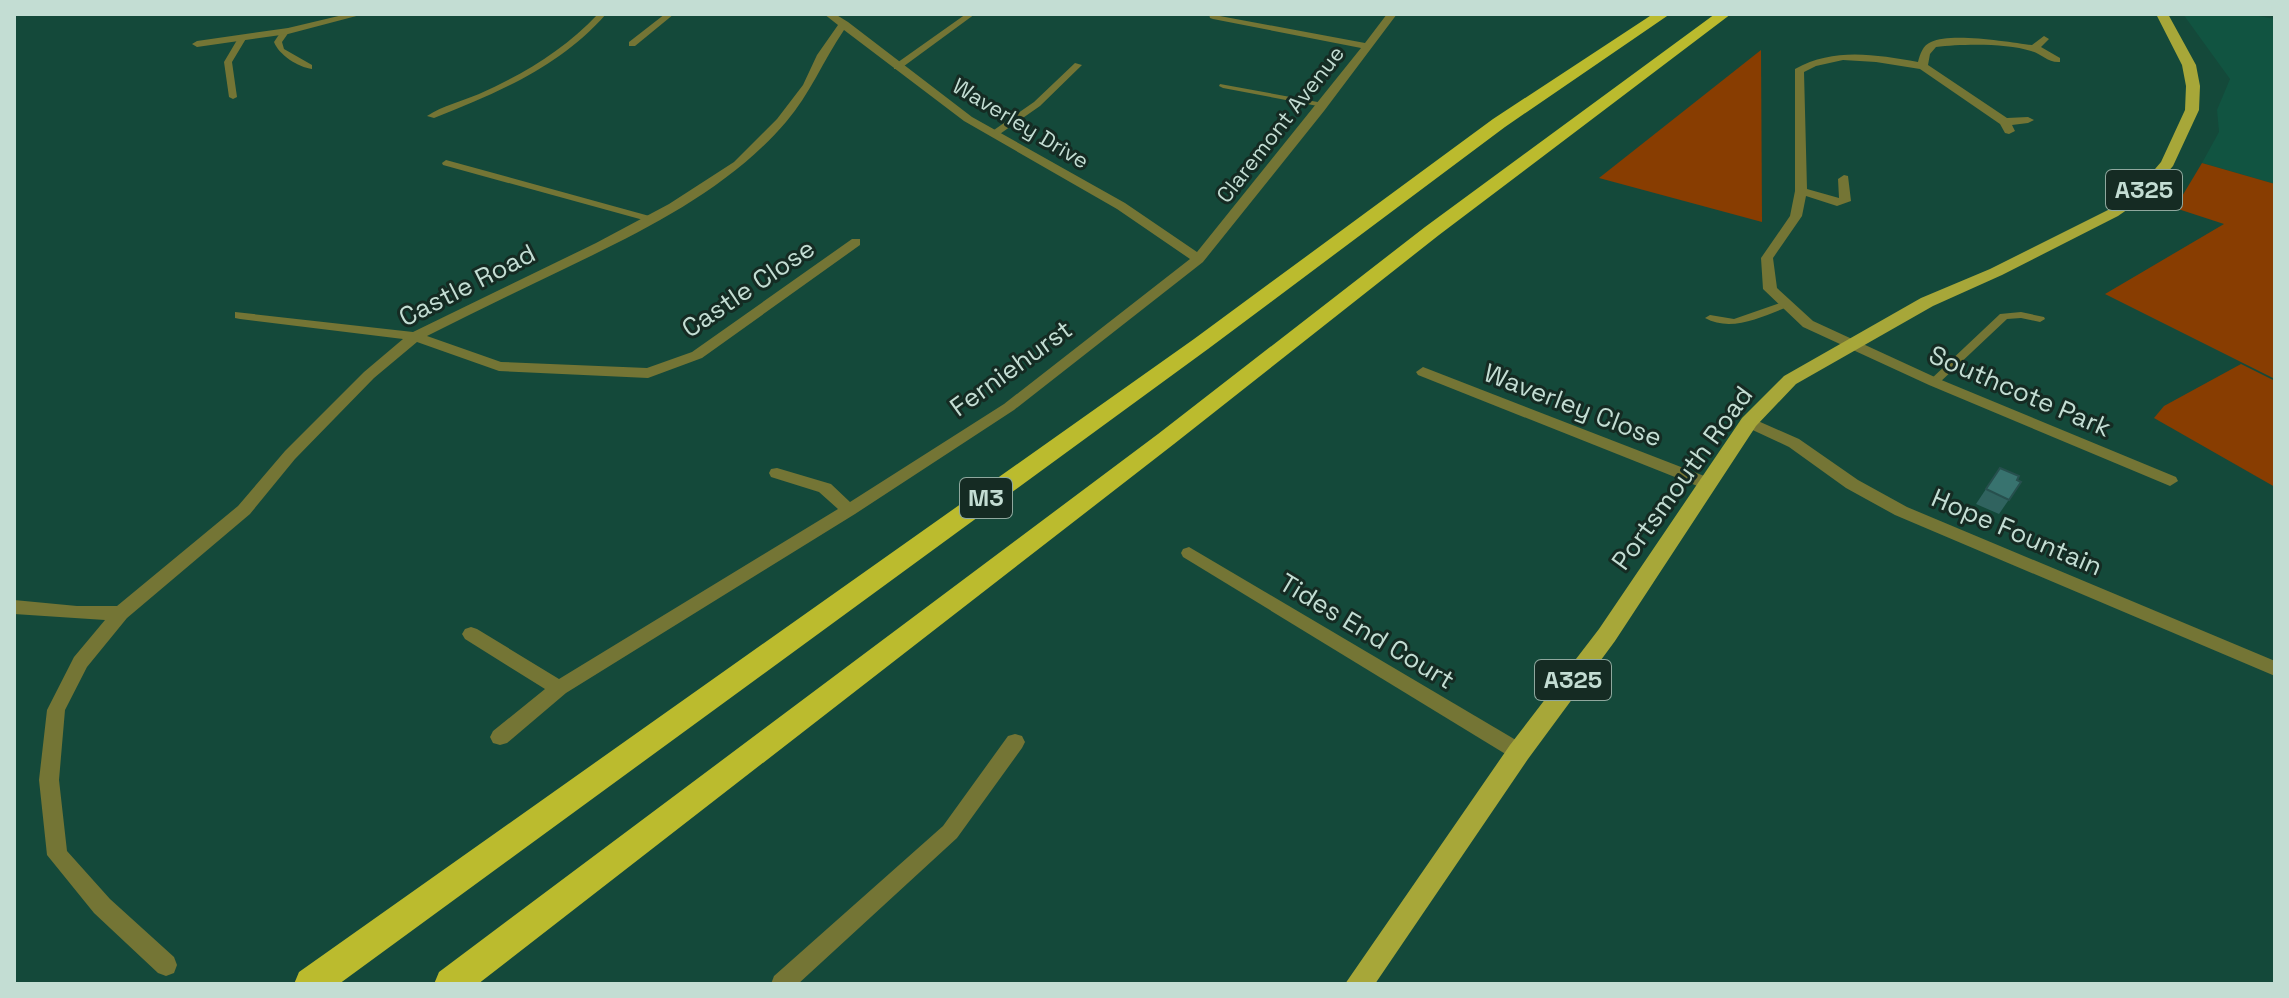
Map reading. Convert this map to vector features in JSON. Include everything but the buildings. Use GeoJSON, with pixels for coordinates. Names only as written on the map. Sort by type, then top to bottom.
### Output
{"type":"FeatureCollection","features":[{"type":"Feature","properties":{"kind":"highway","name":"M3"},"geometry":{"type":"LineString","coordinates":[[311,984],[1189,353],[1499,123],[1663,14]]}},
{"type":"Feature","properties":{"kind":"highway","name":"M3"},"geometry":{"type":"LineString","coordinates":[[451,984],[1166,439],[1432,231],[1724,14]]}},
{"type":"Feature","properties":{"kind":"main road","name":"Portsmouth Road"},"geometry":{"type":"LineString","coordinates":[[1359,984],[1519,752],[1607,635],[1749,422],[1790,380],[1927,302],[1996,272],[2113,213],[2142,193],[2168,163],[2192,110],[2193,86],[2189,65],[2162,14]]}},
{"type":"Feature","properties":{"kind":"street"},"geometry":{"type":"LineString","coordinates":[[197,44],[285,32],[359,14]]}},
{"type":"Feature","properties":{"kind":"street","name":"Waverley Drive"},"geometry":{"type":"LineString","coordinates":[[829,14],[968,119],[1121,206],[1198,259]]}},
{"type":"Feature","properties":{"kind":"street","name":"Claremont Avenue"},"geometry":{"type":"LineString","coordinates":[[1198,259],[1392,14]]}},
{"type":"Feature","properties":{"kind":"street"},"geometry":{"type":"LineString","coordinates":[[1213,16],[1367,46]]}},
{"type":"Feature","properties":{"kind":"street","name":"Castle Road"},"geometry":{"type":"LineString","coordinates":[[166,965],[102,906],[57,855],[49,780],[56,710],[80,662],[121,613],[244,510],[290,455],[369,375],[415,336],[585,254],[650,219],[738,164],[781,121],[808,86],[822,55],[844,24]]}},
{"type":"Feature","properties":{"kind":"street"},"geometry":{"type":"LineString","coordinates":[[2034,48],[2044,39]]}},
{"type":"Feature","properties":{"kind":"street"},"geometry":{"type":"LineString","coordinates":[[1923,66],[1925,53],[1933,44],[1964,41],[2034,48],[2056,60]]}},
{"type":"Feature","properties":{"kind":"street"},"geometry":{"type":"LineString","coordinates":[[1786,304],[1770,289],[1767,258],[1796,216],[1801,191],[1799,71],[1813,61],[1835,58],[1874,58],[1923,66],[2008,127],[2028,120]]}},
{"type":"Feature","properties":{"kind":"street"},"geometry":{"type":"LineString","coordinates":[[1801,191],[1837,202],[1845,201],[1844,179]]}},
{"type":"Feature","properties":{"kind":"street","name":"Castle Close"},"geometry":{"type":"LineString","coordinates":[[240,315],[415,336],[499,366],[648,373],[697,355],[856,242]]}},
{"type":"Feature","properties":{"kind":"street","name":"Ferniehurst"},"geometry":{"type":"LineString","coordinates":[[500,737],[559,688],[849,510],[1009,407],[1198,259]]}},
{"type":"Feature","properties":{"kind":"street","name":"Southcote Park"},"geometry":{"type":"LineString","coordinates":[[1786,304],[1808,324],[1934,382],[2170,481]]}},
{"type":"Feature","properties":{"kind":"street","name":"Waverley Close"},"geometry":{"type":"LineString","coordinates":[[1423,372],[1706,483]]}},
{"type":"Feature","properties":{"kind":"street","name":"Hope Fountain"},"geometry":{"type":"LineString","coordinates":[[1749,422],[1794,443],[1852,484],[1901,511],[2275,669]]}},
{"type":"Feature","properties":{"kind":"street"},"geometry":{"type":"LineString","coordinates":[[777,473],[825,488],[849,510]]}},
{"type":"Feature","properties":{"kind":"street","name":"Tides End Court"},"geometry":{"type":"LineString","coordinates":[[1189,553],[1519,752]]}},
{"type":"Feature","properties":{"kind":"street"},"geometry":{"type":"LineString","coordinates":[[14,607],[77,613],[121,613]]}},
{"type":"Feature","properties":{"kind":"street"},"geometry":{"type":"LineString","coordinates":[[471,634],[559,688]]}},
{"type":"Feature","properties":{"kind":"street"},"geometry":{"type":"LineString","coordinates":[[782,984],[950,832],[1015,742]]}},
{"type":"Feature","properties":{"kind":"lane"},"geometry":{"type":"LineString","coordinates":[[431,116],[474,99],[555,58],[578,40],[602,14]]}},
{"type":"Feature","properties":{"kind":"lane"},"geometry":{"type":"LineString","coordinates":[[632,44],[670,14]]}},
{"type":"Feature","properties":{"kind":"lane"},"geometry":{"type":"LineString","coordinates":[[897,67],[971,14]]}},
{"type":"Feature","properties":{"kind":"lane"},"geometry":{"type":"LineString","coordinates":[[285,32],[278,42],[281,50],[309,67]]}},
{"type":"Feature","properties":{"kind":"lane"},"geometry":{"type":"LineString","coordinates":[[233,97],[228,62],[243,37]]}},
{"type":"Feature","properties":{"kind":"lane"},"geometry":{"type":"LineString","coordinates":[[994,134],[1037,104],[1078,65]]}},
{"type":"Feature","properties":{"kind":"lane"},"geometry":{"type":"LineString","coordinates":[[1223,86],[1323,105]]}},
{"type":"Feature","properties":{"kind":"lane"},"geometry":{"type":"LineString","coordinates":[[446,163],[650,219]]}},
{"type":"Feature","properties":{"kind":"lane"},"geometry":{"type":"LineString","coordinates":[[1710,318],[1735,322],[1786,304]]}},
{"type":"Feature","properties":{"kind":"lane"},"geometry":{"type":"LineString","coordinates":[[1934,382],[2004,316],[2021,315],[2040,319]]}},
{"type":"Feature","properties":{"kind":"shaded area"},"geometry":{"type":"Polygon","coordinates":[[[2183,14],[2248,14],[2275,19],[2275,184],[2202,163],[2219,132],[2217,110],[2230,79],[2183,14]]]}},
{"type":"Feature","properties":{"kind":"shaded area"},"geometry":{"type":"Polygon","coordinates":[[[1761,50],[1762,222],[1599,178],[1761,50]]]}},
{"type":"Feature","properties":{"kind":"shaded area"},"geometry":{"type":"Polygon","coordinates":[[[2202,163],[2275,184],[2275,379],[2105,294],[2224,224],[2175,208],[2202,163]]]}},
{"type":"Feature","properties":{"kind":"shaded area"},"geometry":{"type":"Polygon","coordinates":[[[2241,364],[2275,381],[2275,487],[2154,418],[2164,406],[2241,364]]]}}]}
